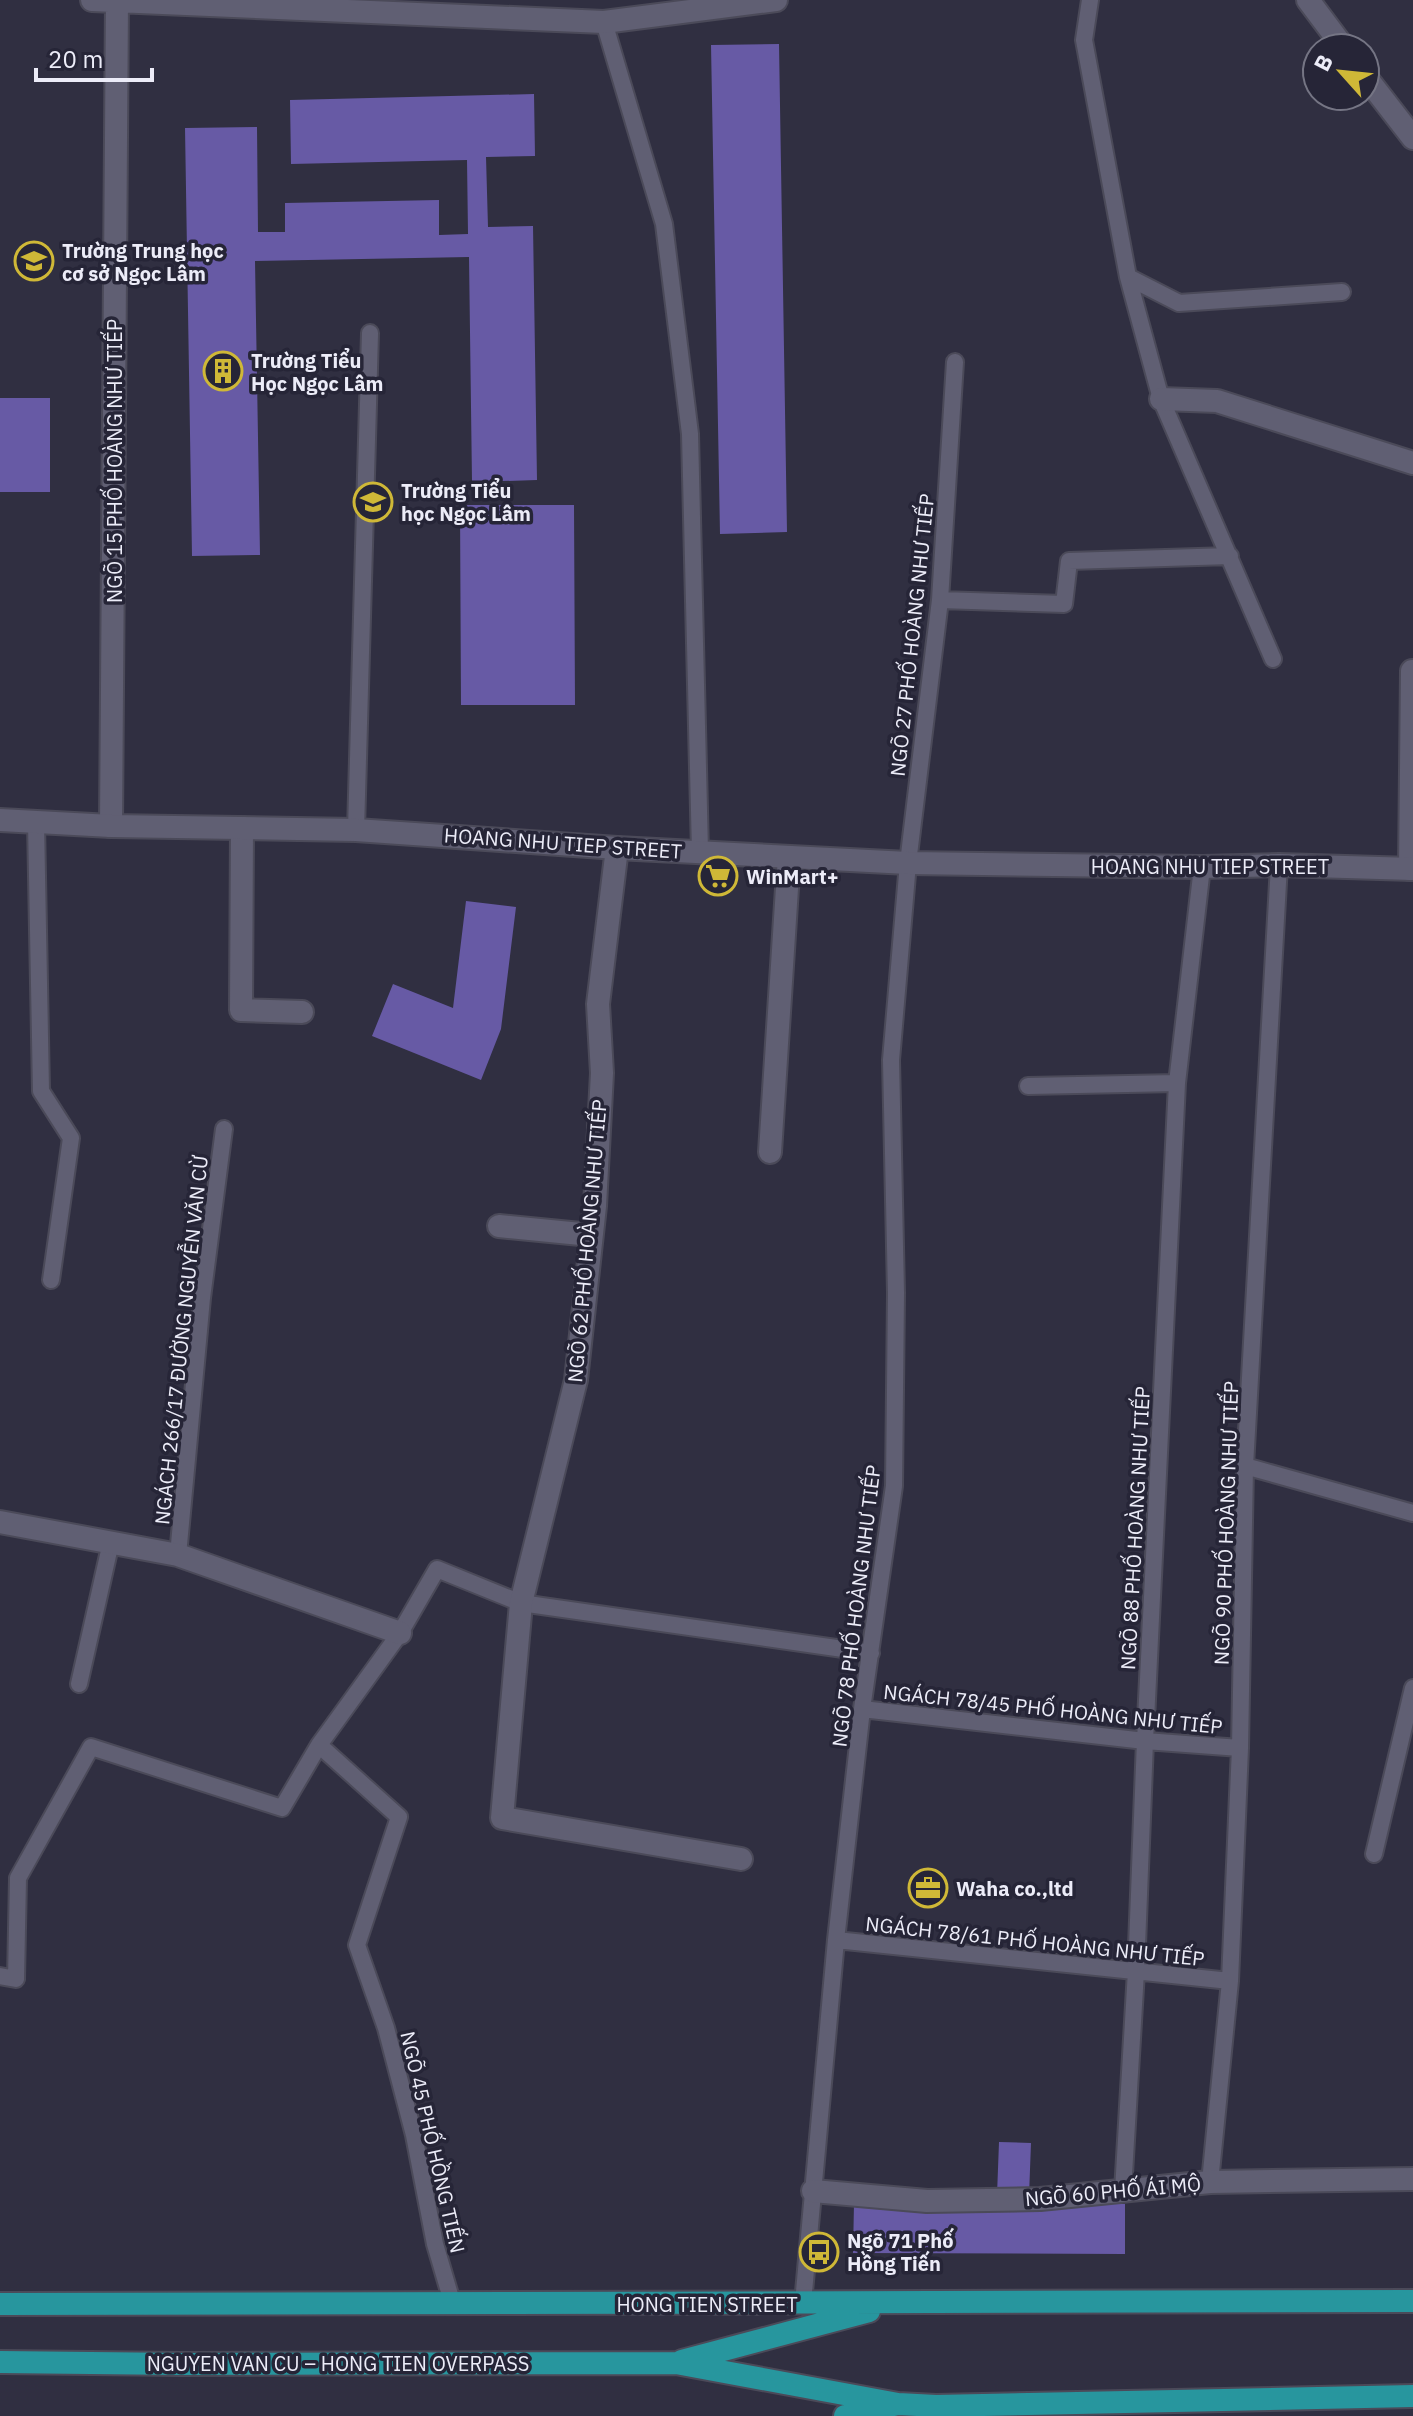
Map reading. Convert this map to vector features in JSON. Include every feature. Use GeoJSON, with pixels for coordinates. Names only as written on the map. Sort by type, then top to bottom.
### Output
{"type":"FeatureCollection","features":[{"type":"Feature","properties":{"kind":"main road","name":"HONG TIEN STREET"},"geometry":{"type":"LineString","coordinates":[[0,2304],[1413,2301]]}},
{"type":"Feature","properties":{"kind":"main road"},"geometry":{"type":"LineString","coordinates":[[676,2363],[899,2303]]}},
{"type":"Feature","properties":{"kind":"main road","name":"NGUYEN VAN CU – HONG TIEN OVERPASS"},"geometry":{"type":"LineString","coordinates":[[0,2362],[676,2363]]}},
{"type":"Feature","properties":{"kind":"main road"},"geometry":{"type":"LineString","coordinates":[[676,2363],[946,2411],[1413,2396]]}},
{"type":"Feature","properties":{"kind":"main road"},"geometry":{"type":"LineString","coordinates":[[845,2416],[898,2404]]}},
{"type":"Feature","properties":{"kind":"street"},"geometry":{"type":"LineString","coordinates":[[92,0],[601,11],[776,0]]}},
{"type":"Feature","properties":{"kind":"street","name":"NGÕ 15 PHỐ HOÀNG NHƯ TIẾP"},"geometry":{"type":"LineString","coordinates":[[111,826],[117,0]]}},
{"type":"Feature","properties":{"kind":"street"},"geometry":{"type":"LineString","coordinates":[[1308,0],[1332,32]]}},
{"type":"Feature","properties":{"kind":"street"},"geometry":{"type":"LineString","coordinates":[[1381,97],[1413,138]]}},
{"type":"Feature","properties":{"kind":"street"},"geometry":{"type":"LineString","coordinates":[[1161,399],[1217,401],[1413,463]]}},
{"type":"Feature","properties":{"kind":"street"},"geometry":{"type":"LineString","coordinates":[[1412,671],[1412,869]]}},
{"type":"Feature","properties":{"kind":"street","name":"HOANG NHU TIEP STREET"},"geometry":{"type":"LineString","coordinates":[[0,820],[111,826],[356,830],[908,863],[1202,867],[1279,865],[1412,869]]}},
{"type":"Feature","properties":{"kind":"street"},"geometry":{"type":"LineString","coordinates":[[242,828],[241,1010],[302,1012]]}},
{"type":"Feature","properties":{"kind":"street","name":"NGÕ 62 PHỐ HOÀNG NHƯ TIẾP"},"geometry":{"type":"LineString","coordinates":[[617,848],[598,1004],[602,1073],[591,1235],[576,1380],[521,1603],[502,1818],[741,1859]]}},
{"type":"Feature","properties":{"kind":"street"},"geometry":{"type":"LineString","coordinates":[[770,1152],[789,857]]}},
{"type":"Feature","properties":{"kind":"street"},"geometry":{"type":"LineString","coordinates":[[499,1226],[591,1235]]}},
{"type":"Feature","properties":{"kind":"street"},"geometry":{"type":"LineString","coordinates":[[0,1522],[178,1555],[400,1633]]}},
{"type":"Feature","properties":{"kind":"street","name":"NGÕ 60 PHỐ ÁI MỘ"},"geometry":{"type":"LineString","coordinates":[[813,2191],[927,2201],[1040,2199],[1210,2182],[1413,2179]]}},
{"type":"Feature","properties":{"kind":"lane"},"geometry":{"type":"LineString","coordinates":[[1090,0],[1084,40],[1128,277],[1161,399],[1273,659]]}},
{"type":"Feature","properties":{"kind":"lane"},"geometry":{"type":"LineString","coordinates":[[601,11],[664,224],[690,434],[700,852]]}},
{"type":"Feature","properties":{"kind":"lane"},"geometry":{"type":"LineString","coordinates":[[1128,277],[1179,303],[1342,292]]}},
{"type":"Feature","properties":{"kind":"lane"},"geometry":{"type":"LineString","coordinates":[[356,830],[370,333]]}},
{"type":"Feature","properties":{"kind":"lane","name":"NGÕ 27 PHỐ HOÀNG NHƯ TIẾP"},"geometry":{"type":"LineString","coordinates":[[908,863],[940,600],[955,362]]}},
{"type":"Feature","properties":{"kind":"lane"},"geometry":{"type":"LineString","coordinates":[[940,600],[1064,604],[1069,561],[1230,556]]}},
{"type":"Feature","properties":{"kind":"lane"},"geometry":{"type":"LineString","coordinates":[[36,822],[41,1091],[71,1138],[51,1280]]}},
{"type":"Feature","properties":{"kind":"lane","name":"NGÕ 78 PHỐ HOÀNG NHƯ TIẾP"},"geometry":{"type":"LineString","coordinates":[[803,2303],[836,1940],[862,1709],[894,1486],[896,1293],[891,1060],[908,863]]}},
{"type":"Feature","properties":{"kind":"lane","name":"NGÕ 90 PHỐ HOÀNG NHƯ TIẾP"},"geometry":{"type":"LineString","coordinates":[[1210,2182],[1230,1981],[1240,1748],[1245,1466],[1279,865]]}},
{"type":"Feature","properties":{"kind":"lane","name":"NGÕ 88 PHỐ HOÀNG NHƯ TIẾP"},"geometry":{"type":"LineString","coordinates":[[1123,2191],[1177,1083],[1202,867]]}},
{"type":"Feature","properties":{"kind":"lane"},"geometry":{"type":"LineString","coordinates":[[1028,1086],[1177,1083]]}},
{"type":"Feature","properties":{"kind":"lane","name":"NGÁCH 266/17 ĐƯỜNG NGUYỄN VĂN CỪ"},"geometry":{"type":"LineString","coordinates":[[178,1555],[202,1298],[224,1129]]}},
{"type":"Feature","properties":{"kind":"lane"},"geometry":{"type":"LineString","coordinates":[[1245,1466],[1413,1513]]}},
{"type":"Feature","properties":{"kind":"lane"},"geometry":{"type":"LineString","coordinates":[[79,1684],[111,1542]]}},
{"type":"Feature","properties":{"kind":"lane"},"geometry":{"type":"LineString","coordinates":[[8,1978],[18,1878],[91,1747],[282,1808],[319,1745],[400,1633],[437,1569],[521,1603],[871,1653]]}},
{"type":"Feature","properties":{"kind":"lane"},"geometry":{"type":"LineString","coordinates":[[1374,1854],[1413,1688]]}},
{"type":"Feature","properties":{"kind":"lane","name":"NGÁCH 78/45 PHỐ HOÀNG NHƯ TIẾP"},"geometry":{"type":"LineString","coordinates":[[862,1709],[1145,1741],[1240,1748]]}},
{"type":"Feature","properties":{"kind":"lane","name":"NGÕ 45 PHỐ HỒNG TIẾN"},"geometry":{"type":"LineString","coordinates":[[319,1745],[399,1817],[357,1945],[390,2044],[414,2135],[435,2244],[453,2305]]}},
{"type":"Feature","properties":{"kind":"lane","name":"NGÁCH 78/61 PHỐ HOÀNG NHƯ TIẾP"},"geometry":{"type":"LineString","coordinates":[[836,1940],[1230,1981]]}},
{"type":"Feature","properties":{"kind":"building"},"geometry":{"type":"Polygon","coordinates":[[[779,44],[787,532],[720,534],[711,45],[779,44]]]}},
{"type":"Feature","properties":{"kind":"building","name":"Trường Tiểu Học Ngọc Lâm"},"geometry":{"type":"Polygon","coordinates":[[[534,94],[535,156],[486,157],[488,227],[533,226],[537,480],[472,482],[469,257],[255,261],[260,555],[192,556],[185,128],[257,127],[258,232],[285,232],[285,203],[439,200],[439,235],[468,234],[467,160],[291,164],[290,100],[534,94]]]}},
{"type":"Feature","properties":{"kind":"building"},"geometry":{"type":"Polygon","coordinates":[[[0,398],[50,398],[50,492],[0,492],[0,398]]]}},
{"type":"Feature","properties":{"kind":"building"},"geometry":{"type":"Polygon","coordinates":[[[460,505],[574,505],[575,705],[461,705],[460,505]]]}},
{"type":"Feature","properties":{"kind":"building"},"geometry":{"type":"Polygon","coordinates":[[[466,901],[516,907],[501,1029],[481,1080],[372,1036],[393,984],[453,1008],[466,901]]]}},
{"type":"Feature","properties":{"kind":"building"},"geometry":{"type":"Polygon","coordinates":[[[999,2142],[1031,2143],[1029,2196],[997,2195],[999,2142]]]}},
{"type":"Feature","properties":{"kind":"building"},"geometry":{"type":"Polygon","coordinates":[[[854,2203],[1125,2204],[1125,2254],[853,2253],[854,2203]]]}},
{"type":"Feature","properties":{"kind":"place","name":"Trường Trung học cơ sở Ngọc Lâm"},"geometry":{"type":"Point","coordinates":[34,261]}},
{"type":"Feature","properties":{"kind":"place","name":"Trường Tiểu Học Ngọc Lâm"},"geometry":{"type":"Point","coordinates":[223,371]}},
{"type":"Feature","properties":{"kind":"place","name":"Trường Tiểu học Ngọc Lâm"},"geometry":{"type":"Point","coordinates":[373,502]}},
{"type":"Feature","properties":{"kind":"place","name":"WinMart+"},"geometry":{"type":"Point","coordinates":[718,876]}},
{"type":"Feature","properties":{"kind":"place","name":"Waha co.,ltd"},"geometry":{"type":"Point","coordinates":[928,1888]}},
{"type":"Feature","properties":{"kind":"place","name":"Ngõ 71 Phố Hồng Tiến"},"geometry":{"type":"Point","coordinates":[819,2252]}}]}
